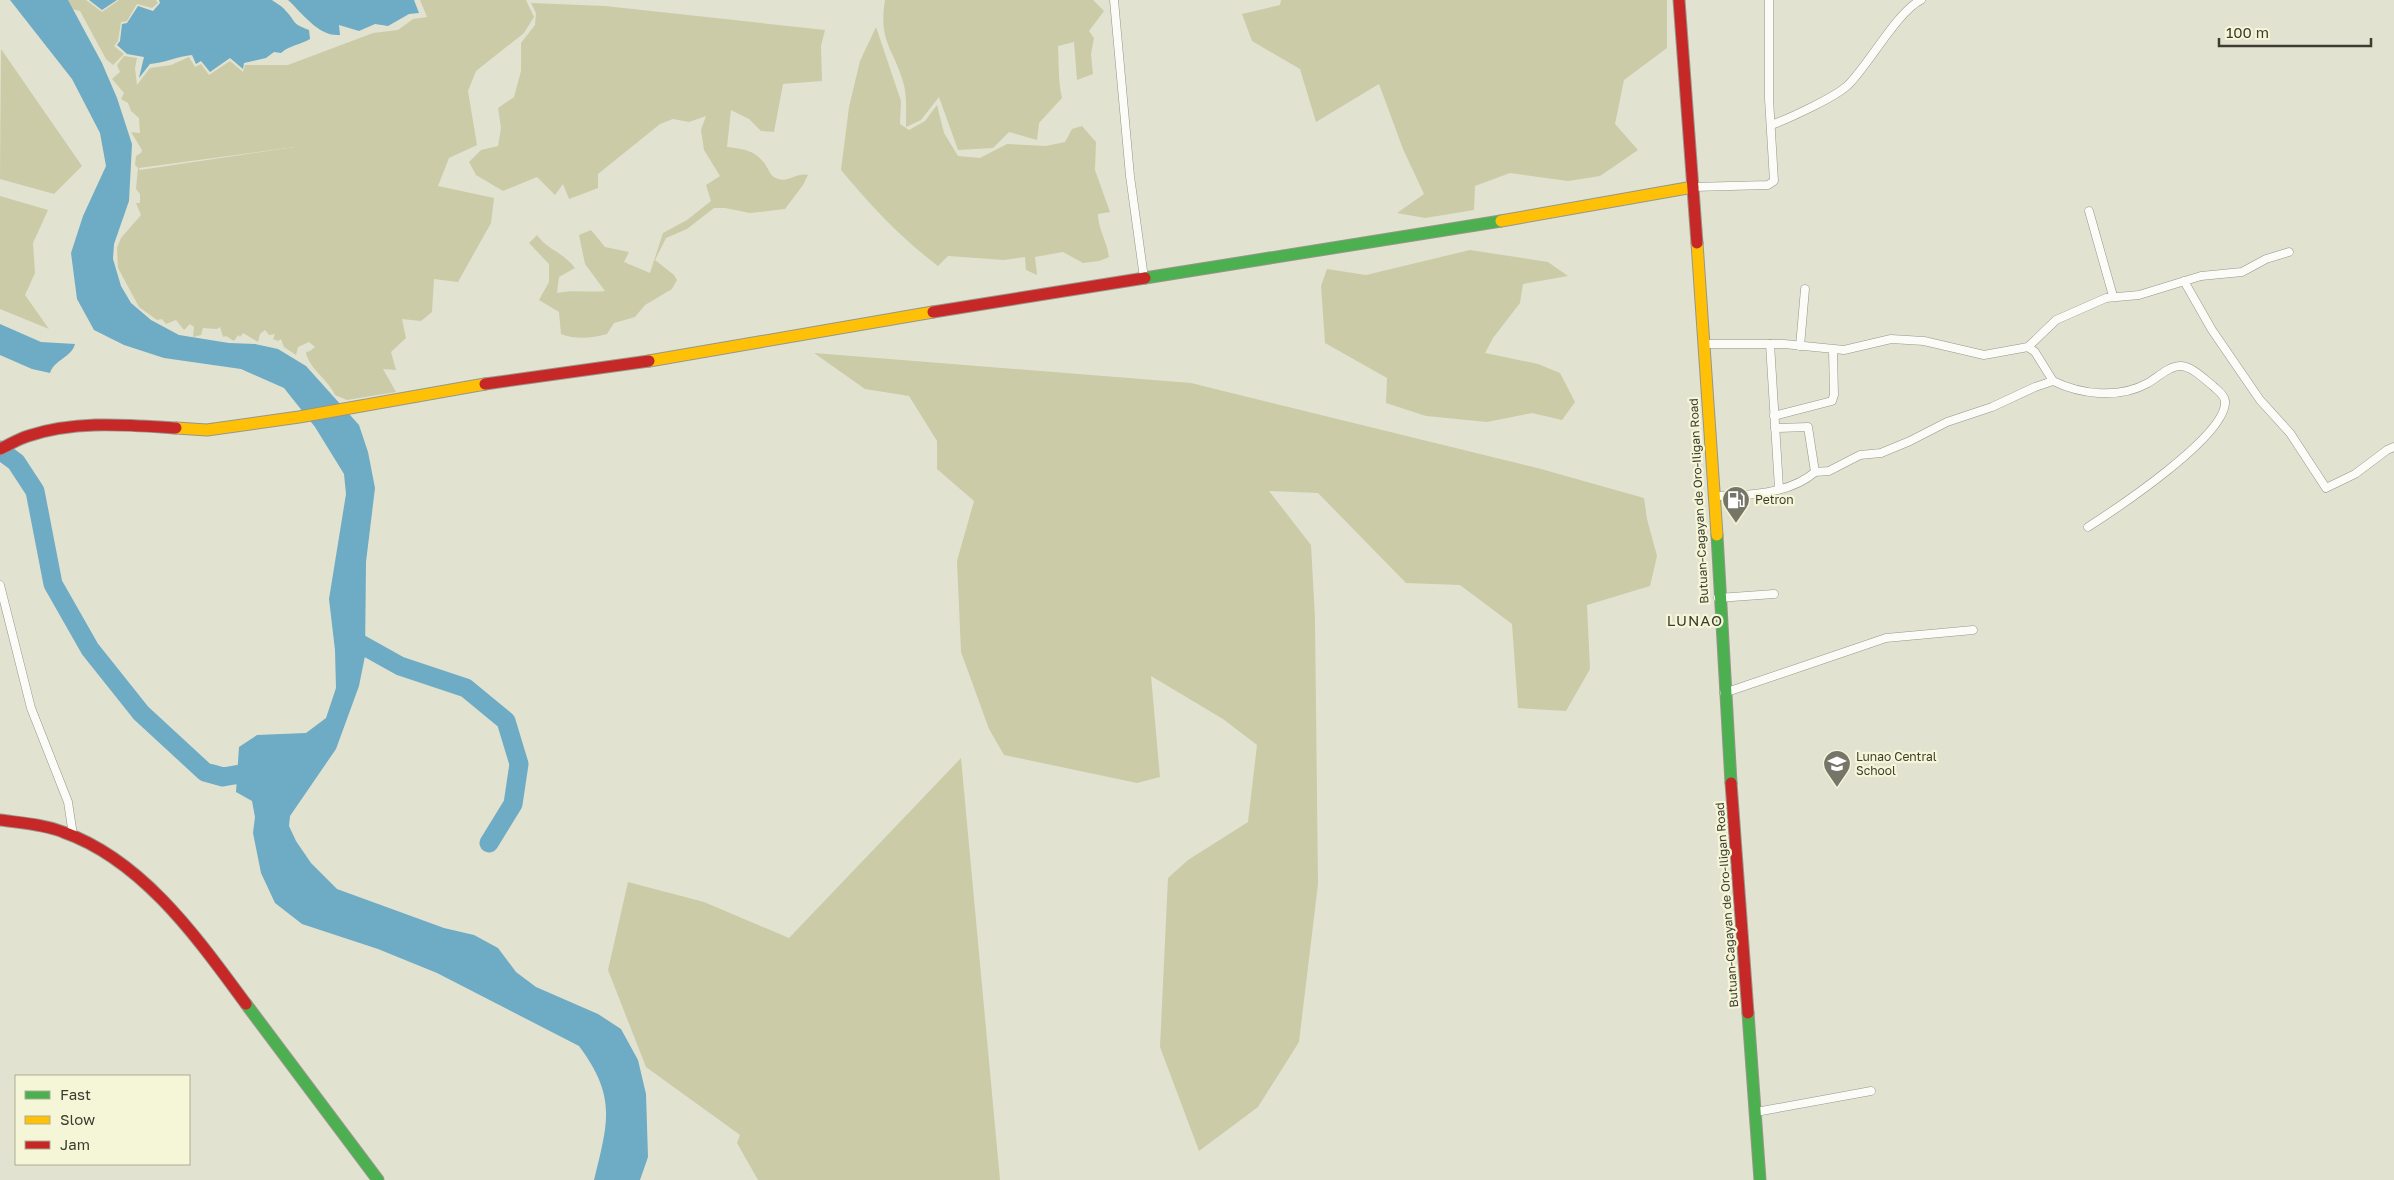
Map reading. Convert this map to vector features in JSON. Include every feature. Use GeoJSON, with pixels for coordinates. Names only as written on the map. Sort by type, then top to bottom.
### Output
{"type":"FeatureCollection","features":[{"type":"Feature","properties":{"kind":"main road","name":"Butuan-Cagayan de Oro-Iligan Road"},"geometry":{"type":"LineString","coordinates":[[1679,0],[1715,496],[1718,598],[1724,693],[1760,1180]]}},
{"type":"Feature","properties":{"kind":"main road"},"geometry":{"type":"LineString","coordinates":[[0,449],[17,440],[52,430],[90,424],[207,430],[299,417],[492,383],[619,366],[795,334],[1593,206],[1693,186]]}},
{"type":"Feature","properties":{"kind":"main road"},"geometry":{"type":"LineString","coordinates":[[0,820],[50,828],[73,835],[137,876],[172,910],[226,978],[378,1180]]}},
{"type":"Feature","properties":{"kind":"street"},"geometry":{"type":"LineString","coordinates":[[1114,0],[1130,176],[1144,278]]}},
{"type":"Feature","properties":{"kind":"street"},"geometry":{"type":"LineString","coordinates":[[1693,186],[1772,184],[1775,178],[1771,125],[1769,0]]}},
{"type":"Feature","properties":{"kind":"street"},"geometry":{"type":"LineString","coordinates":[[1771,125],[1791,118],[1848,86],[1896,24],[1921,0]]}},
{"type":"Feature","properties":{"kind":"street"},"geometry":{"type":"LineString","coordinates":[[2088,211],[2113,296]]}},
{"type":"Feature","properties":{"kind":"street"},"geometry":{"type":"LineString","coordinates":[[1703,344],[1770,344],[1854,350],[1890,340],[1924,341],[1984,355],[2028,347],[2061,317],[2113,296],[2139,294],[2201,276],[2242,272],[2266,259],[2289,252]]}},
{"type":"Feature","properties":{"kind":"street"},"geometry":{"type":"LineString","coordinates":[[2184,281],[2212,330],[2260,400],[2290,433],[2326,488],[2355,474],[2387,450],[2394,447]]}},
{"type":"Feature","properties":{"kind":"street"},"geometry":{"type":"LineString","coordinates":[[1800,346],[1805,289]]}},
{"type":"Feature","properties":{"kind":"street"},"geometry":{"type":"LineString","coordinates":[[1770,344],[1779,488]]}},
{"type":"Feature","properties":{"kind":"street"},"geometry":{"type":"LineString","coordinates":[[2028,347],[2035,352],[2053,381]]}},
{"type":"Feature","properties":{"kind":"street"},"geometry":{"type":"LineString","coordinates":[[1774,416],[1832,401],[1834,395],[1833,350]]}},
{"type":"Feature","properties":{"kind":"street"},"geometry":{"type":"LineString","coordinates":[[1715,496],[1744,496],[1805,481],[1815,472],[1829,471],[1860,455],[1880,453],[1910,441],[1946,422],[1986,410],[2035,387],[2053,381],[2088,393],[2114,393],[2139,387],[2180,366],[2189,368],[2221,393],[2225,400],[2218,420],[2194,447],[2147,486],[2088,527]]}},
{"type":"Feature","properties":{"kind":"street"},"geometry":{"type":"LineString","coordinates":[[1775,428],[1808,427],[1815,472]]}},
{"type":"Feature","properties":{"kind":"street"},"geometry":{"type":"LineString","coordinates":[[0,585],[32,708],[68,802],[73,835]]}},
{"type":"Feature","properties":{"kind":"street"},"geometry":{"type":"LineString","coordinates":[[1718,598],[1774,594]]}},
{"type":"Feature","properties":{"kind":"street"},"geometry":{"type":"LineString","coordinates":[[1724,693],[1886,638],[1973,630]]}},
{"type":"Feature","properties":{"kind":"street"},"geometry":{"type":"LineString","coordinates":[[1756,1112],[1871,1091]]}},
{"type":"Feature","properties":{"kind":"green space"},"geometry":{"type":"Polygon","coordinates":[[[65,0],[86,0],[102,12],[119,0],[156,0],[158,3],[152,8],[137,4],[127,21],[121,22],[118,41],[114,46],[124,54],[113,65],[106,59],[80,11],[67,8],[65,0]]]}},
{"type":"Feature","properties":{"kind":"green space"},"geometry":{"type":"Polygon","coordinates":[[[420,0],[526,0],[534,17],[524,33],[476,71],[468,91],[477,145],[449,158],[438,186],[494,198],[491,223],[458,282],[434,279],[432,312],[421,321],[402,319],[406,338],[391,352],[396,370],[383,369],[396,392],[347,400],[335,395],[310,363],[306,352],[315,347],[309,342],[298,347],[296,355],[284,347],[281,339],[278,341],[273,339],[275,334],[269,335],[265,330],[260,334],[258,342],[243,333],[240,337],[238,335],[234,341],[226,336],[223,337],[220,327],[217,329],[203,328],[201,335],[193,337],[194,327],[190,324],[184,330],[176,320],[166,324],[162,319],[157,320],[139,307],[118,268],[117,248],[121,238],[141,215],[136,203],[140,203],[140,194],[136,189],[138,168],[135,165],[136,156],[142,150],[131,132],[140,133],[139,118],[131,111],[128,103],[121,99],[124,93],[112,79],[120,72],[117,65],[124,56],[137,58],[135,68],[137,85],[150,68],[171,65],[189,57],[195,67],[201,64],[209,75],[230,61],[243,72],[245,65],[288,65],[373,33],[398,30],[413,19],[427,17],[420,0]],[[302,146],[139,168],[140,170],[302,146]]]}},
{"type":"Feature","properties":{"kind":"green space"},"geometry":{"type":"Polygon","coordinates":[[[885,0],[1093,0],[1104,11],[1089,31],[1094,38],[1091,54],[1093,74],[1077,80],[1074,42],[1058,46],[1059,79],[1062,98],[1039,123],[1037,140],[1009,132],[993,148],[958,150],[939,97],[921,120],[906,127],[904,85],[885,36],[883,14],[885,0]]]}},
{"type":"Feature","properties":{"kind":"green space"},"geometry":{"type":"Polygon","coordinates":[[[1281,0],[1667,0],[1667,48],[1624,80],[1615,124],[1638,150],[1600,176],[1568,181],[1510,173],[1475,186],[1474,210],[1425,218],[1397,213],[1424,194],[1403,149],[1379,84],[1316,122],[1300,69],[1252,41],[1242,14],[1280,5],[1281,0]]]}},
{"type":"Feature","properties":{"kind":"green space"},"geometry":{"type":"Polygon","coordinates":[[[531,3],[605,6],[825,30],[821,46],[822,81],[783,84],[774,132],[761,131],[749,119],[731,110],[727,147],[753,153],[761,159],[773,176],[779,179],[783,180],[799,175],[808,175],[803,185],[785,209],[750,213],[725,208],[714,208],[687,229],[666,238],[655,260],[674,275],[677,280],[672,289],[645,305],[635,317],[614,323],[607,334],[578,338],[561,334],[559,312],[539,300],[549,282],[549,264],[529,243],[537,235],[546,245],[566,258],[575,268],[559,277],[557,293],[605,291],[585,264],[579,235],[591,230],[605,247],[629,252],[624,262],[650,273],[663,233],[687,220],[711,201],[706,185],[720,176],[704,150],[701,130],[706,116],[689,122],[673,119],[660,124],[598,174],[598,188],[569,199],[563,184],[555,195],[537,177],[503,191],[476,175],[469,162],[481,150],[498,146],[501,128],[498,108],[514,97],[521,71],[521,43],[535,25],[536,13],[531,3]]]}},
{"type":"Feature","properties":{"kind":"green space"},"geometry":{"type":"Polygon","coordinates":[[[876,27],[901,101],[900,124],[909,130],[925,121],[937,105],[944,133],[958,156],[980,158],[1007,144],[1046,146],[1065,142],[1072,129],[1082,126],[1096,142],[1095,170],[1110,212],[1098,214],[1098,219],[1109,257],[1099,261],[1083,263],[1063,252],[1035,257],[1037,275],[1026,270],[1025,257],[1004,260],[948,256],[938,266],[886,221],[841,170],[849,107],[860,61],[876,27]]]}},
{"type":"Feature","properties":{"kind":"green space"},"geometry":{"type":"Polygon","coordinates":[[[1,49],[82,166],[54,194],[0,179],[1,49]]]}},
{"type":"Feature","properties":{"kind":"green space"},"geometry":{"type":"Polygon","coordinates":[[[0,196],[48,210],[33,243],[35,273],[25,295],[49,329],[0,309],[0,196]]]}},
{"type":"Feature","properties":{"kind":"green space"},"geometry":{"type":"Polygon","coordinates":[[[1470,250],[1548,262],[1568,276],[1523,284],[1520,303],[1493,338],[1485,353],[1538,364],[1560,373],[1575,402],[1562,420],[1532,413],[1487,422],[1426,416],[1386,403],[1387,378],[1325,343],[1321,286],[1327,269],[1366,275],[1470,250]]]}},
{"type":"Feature","properties":{"kind":"green space"},"geometry":{"type":"Polygon","coordinates":[[[814,353],[1191,383],[1541,469],[1644,498],[1647,519],[1657,556],[1650,586],[1587,605],[1590,669],[1566,711],[1518,708],[1512,624],[1460,585],[1406,583],[1318,493],[1269,491],[1311,545],[1315,618],[1318,884],[1299,1042],[1258,1107],[1199,1151],[1160,1047],[1168,878],[1188,860],[1248,822],[1257,745],[1223,719],[1151,676],[1160,777],[1137,783],[1004,755],[989,729],[961,652],[957,561],[974,501],[937,469],[937,441],[909,396],[865,389],[814,353]]]}},
{"type":"Feature","properties":{"kind":"green space"},"geometry":{"type":"Polygon","coordinates":[[[961,758],[1000,1180],[758,1180],[737,1143],[740,1135],[646,1067],[608,970],[628,882],[704,902],[789,938],[961,758]]]}},
{"type":"Feature","properties":{"kind":"water"},"geometry":{"type":"Polygon","coordinates":[[[10,0],[68,0],[102,63],[117,98],[132,144],[129,201],[114,244],[113,259],[121,286],[131,303],[151,320],[179,335],[229,343],[255,344],[278,349],[306,366],[359,425],[368,452],[375,488],[366,562],[365,656],[359,686],[336,749],[290,816],[289,826],[296,841],[311,863],[337,889],[444,928],[474,935],[498,948],[516,972],[536,987],[598,1014],[621,1029],[638,1060],[646,1094],[648,1157],[640,1180],[594,1180],[603,1142],[606,1110],[599,1080],[579,1046],[437,973],[378,949],[302,924],[275,903],[261,873],[253,833],[255,817],[252,801],[236,792],[239,747],[257,735],[306,733],[326,718],[336,688],[335,650],[329,599],[346,494],[344,474],[315,427],[284,388],[241,369],[164,358],[124,345],[94,330],[77,299],[71,253],[83,216],[106,166],[100,133],[72,79],[10,0]]]}},
{"type":"Feature","properties":{"kind":"water"},"geometry":{"type":"Polygon","coordinates":[[[89,0],[117,0],[102,10],[89,0]]]}},
{"type":"Feature","properties":{"kind":"water"},"geometry":{"type":"Polygon","coordinates":[[[159,0],[272,0],[284,9],[296,24],[309,30],[310,39],[281,53],[274,52],[266,58],[244,63],[243,69],[230,58],[210,72],[201,61],[196,64],[192,55],[150,64],[139,78],[144,57],[127,54],[117,45],[120,41],[122,24],[127,23],[138,6],[153,11],[160,3],[159,0]]]}},
{"type":"Feature","properties":{"kind":"water"},"geometry":{"type":"Polygon","coordinates":[[[288,0],[414,0],[419,13],[409,14],[388,26],[375,24],[359,31],[339,25],[340,35],[332,35],[312,24],[288,0]]]}},
{"type":"Feature","properties":{"kind":"water"},"geometry":{"type":"Polygon","coordinates":[[[0,324],[41,342],[75,344],[73,349],[52,368],[50,373],[32,369],[0,355],[0,324]]]}},
{"type":"Feature","properties":{"kind":"waterway"},"geometry":{"type":"LineString","coordinates":[[0,450],[16,462],[35,491],[53,584],[90,649],[141,713],[205,772],[223,777],[263,770]]}},
{"type":"Feature","properties":{"kind":"waterway"},"geometry":{"type":"LineString","coordinates":[[347,632],[348,637],[400,666],[466,688],[506,721],[519,764],[513,804],[489,843]]}},
{"type":"Feature","properties":{"kind":"traffic: fast"},"geometry":{"type":"LineString","coordinates":[[1145,278],[1501,221]]}},
{"type":"Feature","properties":{"kind":"traffic: fast"},"geometry":{"type":"LineString","coordinates":[[1717,535],[1731,783]]}},
{"type":"Feature","properties":{"kind":"traffic: fast"},"geometry":{"type":"LineString","coordinates":[[246,1004],[378,1180]]}},
{"type":"Feature","properties":{"kind":"traffic: fast"},"geometry":{"type":"LineString","coordinates":[[1748,1013],[1760,1180]]}},
{"type":"Feature","properties":{"kind":"traffic: slow"},"geometry":{"type":"LineString","coordinates":[[1501,221],[1693,187]]}},
{"type":"Feature","properties":{"kind":"traffic: slow"},"geometry":{"type":"LineString","coordinates":[[1697,243],[1717,535]]}},
{"type":"Feature","properties":{"kind":"traffic: slow"},"geometry":{"type":"LineString","coordinates":[[649,361],[933,312]]}},
{"type":"Feature","properties":{"kind":"traffic: slow"},"geometry":{"type":"LineString","coordinates":[[176,428],[207,430],[299,417],[485,384]]}},
{"type":"Feature","properties":{"kind":"traffic: jam"},"geometry":{"type":"LineString","coordinates":[[1679,0],[1697,243]]}},
{"type":"Feature","properties":{"kind":"traffic: jam"},"geometry":{"type":"LineString","coordinates":[[933,312],[1145,278]]}},
{"type":"Feature","properties":{"kind":"traffic: jam"},"geometry":{"type":"LineString","coordinates":[[485,384],[649,361]]}},
{"type":"Feature","properties":{"kind":"traffic: jam"},"geometry":{"type":"LineString","coordinates":[[0,449],[28,436],[64,428],[102,425],[176,428]]}},
{"type":"Feature","properties":{"kind":"traffic: jam"},"geometry":{"type":"LineString","coordinates":[[1731,783],[1748,1013]]}},
{"type":"Feature","properties":{"kind":"traffic: jam"},"geometry":{"type":"LineString","coordinates":[[0,820],[55,829],[92,845],[119,862],[167,904],[188,928],[246,1004]]}},
{"type":"Feature","properties":{"kind":"place","name":"Petron"},"geometry":{"type":"Point","coordinates":[1736,524]}},
{"type":"Feature","properties":{"kind":"place","name":"Lunao Central School"},"geometry":{"type":"Point","coordinates":[1837,788]}},
{"type":"Feature","properties":{"kind":"district","name":"LUNAO"},"geometry":{"type":"Point","coordinates":[1695,621]}}]}
